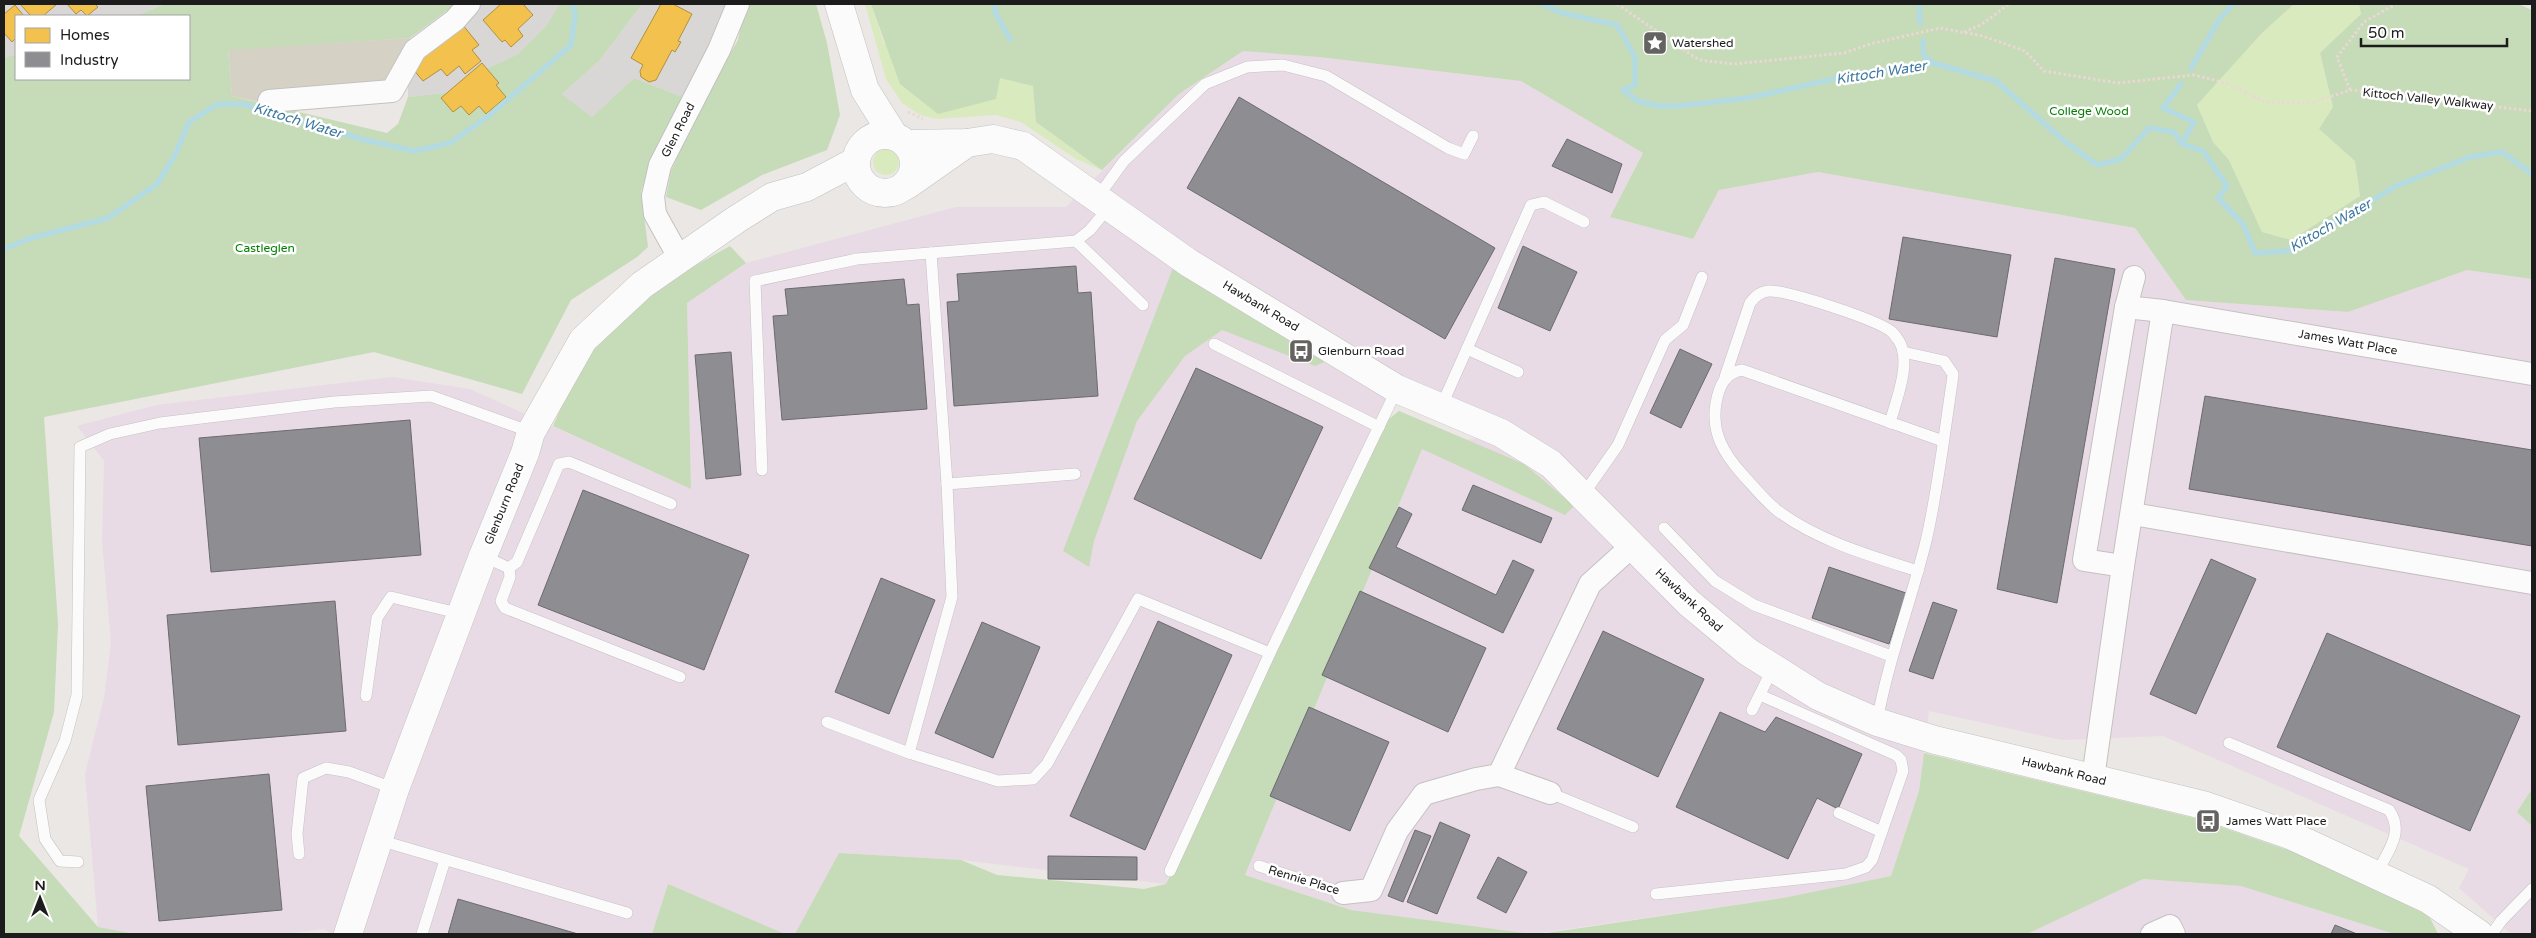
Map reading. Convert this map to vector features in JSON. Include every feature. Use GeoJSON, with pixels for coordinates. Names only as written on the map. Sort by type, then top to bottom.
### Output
{"type":"FeatureCollection","features":[{"type":"Feature","properties":{"kind":"street"},"geometry":{"type":"LineString","coordinates":[[269,101],[392,91],[415,50],[455,20],[469,4]]}},
{"type":"Feature","properties":{"kind":"street","name":"Glen Road"},"geometry":{"type":"LineString","coordinates":[[680,259],[655,214],[654,188],[660,165],[719,50],[738,4]]}},
{"type":"Feature","properties":{"kind":"street"},"geometry":{"type":"LineString","coordinates":[[839,4],[865,90],[914,157],[914,172],[907,185],[896,192],[883,194],[871,190],[859,178],[859,153],[865,90]]}},
{"type":"Feature","properties":{"kind":"street"},"geometry":{"type":"LineString","coordinates":[[859,153],[876,136],[900,140]]}},
{"type":"Feature","properties":{"kind":"street","name":"Hawbank Road"},"geometry":{"type":"LineString","coordinates":[[900,140],[967,143],[993,139],[1023,146],[1189,263],[1397,388],[1501,433],[1551,464],[1688,603],[1748,652],[1818,696],[1876,722],[1935,740],[2203,805],[2290,835],[2428,899],[2476,932]]}},
{"type":"Feature","properties":{"kind":"street","name":"Hawbank Road"},"geometry":{"type":"LineString","coordinates":[[907,185],[967,143]]}},
{"type":"Feature","properties":{"kind":"street","name":"Glenburn Road"},"geometry":{"type":"LineString","coordinates":[[348,934],[395,789],[483,556],[525,453],[531,432],[583,340],[642,285],[680,259],[772,197],[807,187],[859,153]]}},
{"type":"Feature","properties":{"kind":"street","name":"Glenburn Road"},"geometry":{"type":"LineString","coordinates":[[807,187],[871,190]]}},
{"type":"Feature","properties":{"kind":"street"},"geometry":{"type":"LineString","coordinates":[[2123,566],[2084,560],[2126,307],[2134,277]]}},
{"type":"Feature","properties":{"kind":"street","name":"James Watt Place"},"geometry":{"type":"LineString","coordinates":[[2126,307],[2164,311],[2532,374]]}},
{"type":"Feature","properties":{"kind":"street"},"geometry":{"type":"LineString","coordinates":[[2093,778],[2123,566],[2133,514],[2164,311]]}},
{"type":"Feature","properties":{"kind":"street"},"geometry":{"type":"LineString","coordinates":[[2133,514],[2532,583]]}},
{"type":"Feature","properties":{"kind":"street"},"geometry":{"type":"LineString","coordinates":[[1499,775],[1590,584],[1632,546]]}},
{"type":"Feature","properties":{"kind":"street","name":"Rennie Place"},"geometry":{"type":"LineString","coordinates":[[1342,893],[1371,890],[1397,831],[1424,794],[1476,779],[1499,775],[1550,793]]}},
{"type":"Feature","properties":{"kind":"street"},"geometry":{"type":"LineString","coordinates":[[2152,934],[2170,926],[2174,934]]}},
{"type":"Feature","properties":{"kind":"lane"},"geometry":{"type":"LineString","coordinates":[[762,470],[755,281],[857,259],[1076,241],[1090,230],[1124,161],[1205,84],[1247,67],[1283,65],[1326,76],[1448,148],[1464,154],[1474,136]]}},
{"type":"Feature","properties":{"kind":"lane"},"geometry":{"type":"LineString","coordinates":[[1440,407],[1530,205],[1544,202],[1584,222]]}},
{"type":"Feature","properties":{"kind":"lane"},"geometry":{"type":"LineString","coordinates":[[1076,241],[1143,306]]}},
{"type":"Feature","properties":{"kind":"lane"},"geometry":{"type":"LineString","coordinates":[[909,753],[952,597],[947,484],[931,253]]}},
{"type":"Feature","properties":{"kind":"lane"},"geometry":{"type":"LineString","coordinates":[[1583,495],[1618,445],[1665,340],[1683,325],[1702,277]]}},
{"type":"Feature","properties":{"kind":"lane"},"geometry":{"type":"LineString","coordinates":[[1890,423],[1903,371],[1903,352],[1900,342],[1892,331],[1872,322],[1791,294],[1767,291],[1756,295],[1750,303],[1724,379],[1715,412],[1720,445],[1730,460],[1777,510],[1803,526],[1838,542],[1918,572]]}},
{"type":"Feature","properties":{"kind":"lane"},"geometry":{"type":"LineString","coordinates":[[1214,344],[1379,427]]}},
{"type":"Feature","properties":{"kind":"lane"},"geometry":{"type":"LineString","coordinates":[[1466,349],[1518,372]]}},
{"type":"Feature","properties":{"kind":"lane"},"geometry":{"type":"LineString","coordinates":[[1876,722],[1884,681],[1918,572],[1926,539],[1944,441],[1953,374],[1944,361],[1903,352]]}},
{"type":"Feature","properties":{"kind":"lane"},"geometry":{"type":"LineString","coordinates":[[1724,379],[1732,372],[1742,370],[1944,441]]}},
{"type":"Feature","properties":{"kind":"lane"},"geometry":{"type":"LineString","coordinates":[[1170,871],[1270,653],[1397,388]]}},
{"type":"Feature","properties":{"kind":"lane"},"geometry":{"type":"LineString","coordinates":[[78,862],[60,861],[45,839],[39,800],[65,740],[77,695],[80,447],[110,434],[160,423],[334,402],[431,396],[531,432]]}},
{"type":"Feature","properties":{"kind":"lane"},"geometry":{"type":"LineString","coordinates":[[509,568],[517,562],[559,464],[569,462],[671,504]]}},
{"type":"Feature","properties":{"kind":"lane"},"geometry":{"type":"LineString","coordinates":[[947,484],[1075,474]]}},
{"type":"Feature","properties":{"kind":"lane"},"geometry":{"type":"LineString","coordinates":[[1664,528],[1715,581],[1754,605],[1891,656]]}},
{"type":"Feature","properties":{"kind":"lane"},"geometry":{"type":"LineString","coordinates":[[483,556],[509,568]]}},
{"type":"Feature","properties":{"kind":"lane"},"geometry":{"type":"LineString","coordinates":[[509,568],[510,577],[502,601],[505,608],[680,677]]}},
{"type":"Feature","properties":{"kind":"lane"},"geometry":{"type":"LineString","coordinates":[[366,696],[377,618],[391,597],[462,614]]}},
{"type":"Feature","properties":{"kind":"lane"},"geometry":{"type":"LineString","coordinates":[[827,722],[909,753],[998,781],[1033,779],[1047,764],[1138,599],[1270,653]]}},
{"type":"Feature","properties":{"kind":"lane"},"geometry":{"type":"LineString","coordinates":[[1752,710],[1773,668]]}},
{"type":"Feature","properties":{"kind":"lane"},"geometry":{"type":"LineString","coordinates":[[1656,894],[1846,874],[1866,867],[1872,860],[1903,771],[1901,760],[1896,755],[1760,695]]}},
{"type":"Feature","properties":{"kind":"lane"},"geometry":{"type":"LineString","coordinates":[[2228,743],[2389,810],[2396,821],[2396,833],[2376,875]]}},
{"type":"Feature","properties":{"kind":"lane"},"geometry":{"type":"LineString","coordinates":[[299,854],[297,834],[303,778],[326,768],[349,772],[395,789]]}},
{"type":"Feature","properties":{"kind":"lane","name":"Rennie Place"},"geometry":{"type":"LineString","coordinates":[[1550,793],[1633,827]]}},
{"type":"Feature","properties":{"kind":"lane"},"geometry":{"type":"LineString","coordinates":[[1839,813],[1882,832]]}},
{"type":"Feature","properties":{"kind":"lane"},"geometry":{"type":"LineString","coordinates":[[379,840],[627,913]]}},
{"type":"Feature","properties":{"kind":"lane"},"geometry":{"type":"LineString","coordinates":[[422,934],[445,860]]}},
{"type":"Feature","properties":{"kind":"lane","name":"Rennie Place"},"geometry":{"type":"LineString","coordinates":[[1259,866],[1342,893]]}},
{"type":"Feature","properties":{"kind":"lane"},"geometry":{"type":"LineString","coordinates":[[2476,932],[2501,921],[2532,889]]}},
{"type":"Feature","properties":{"kind":"path","name":"Kittoch Valley Walkway"},"geometry":{"type":"LineString","coordinates":[[1617,4],[1699,60],[1734,64],[1844,53],[1870,44],[1940,28],[1983,36],[2025,51],[2044,71],[2118,83],[2194,75],[2226,83],[2266,102],[2311,103],[2350,90],[2532,111]]}},
{"type":"Feature","properties":{"kind":"path"},"geometry":{"type":"LineString","coordinates":[[1963,32],[1981,25],[2009,4]]}},
{"type":"Feature","properties":{"kind":"path"},"geometry":{"type":"LineString","coordinates":[[2350,90],[2337,57],[2364,22],[2396,4]]}},
{"type":"Feature","properties":{"kind":"path"},"geometry":{"type":"LineString","coordinates":[[900,107],[914,116],[927,120]]}},
{"type":"Feature","properties":{"kind":"shaded area"},"geometry":{"type":"Polygon","coordinates":[[[4,4],[165,4],[138,15],[15,15],[15,54],[4,58],[4,4]]]}},
{"type":"Feature","properties":{"kind":"shaded area"},"geometry":{"type":"Polygon","coordinates":[[[475,4],[560,4],[561,6],[546,26],[518,54],[486,69],[453,92],[408,97],[408,65],[475,4]]]}},
{"type":"Feature","properties":{"kind":"shaded area"},"geometry":{"type":"Polygon","coordinates":[[[642,4],[727,4],[685,98],[634,78],[592,117],[562,94],[600,60],[642,4]]]}},
{"type":"Feature","properties":{"kind":"shaded area"},"geometry":{"type":"Polygon","coordinates":[[[410,38],[390,85],[259,102],[232,96],[228,49],[410,38]]]}},
{"type":"Feature","properties":{"kind":"shaded area"},"geometry":{"type":"Polygon","coordinates":[[[1243,51],[1319,57],[1521,81],[1643,153],[1610,217],[1693,239],[1719,190],[1818,172],[2135,228],[2186,300],[2348,312],[2467,270],[2532,279],[2532,934],[2511,934],[2459,888],[2469,869],[2163,736],[2062,740],[1929,711],[1919,791],[1891,876],[1783,898],[1532,934],[1358,912],[1245,875],[1422,449],[1500,433],[1398,389],[1170,871],[1166,884],[961,860],[839,853],[808,934],[764,934],[668,884],[652,934],[331,934],[324,929],[282,934],[135,934],[98,927],[85,774],[104,698],[111,642],[102,542],[104,461],[77,426],[156,405],[392,377],[470,389],[691,489],[687,303],[746,263],[956,207],[1066,207],[1179,94],[1243,51]]]}},
{"type":"Feature","properties":{"kind":"shaded area"},"geometry":{"type":"Polygon","coordinates":[[[2143,879],[2241,886],[2394,934],[2027,934],[2143,879]]]}},
{"type":"Feature","properties":{"kind":"green space","name":"Castleglen"},"geometry":{"type":"Polygon","coordinates":[[[165,4],[456,4],[410,38],[228,50],[232,96],[387,133],[398,124],[408,97],[453,92],[486,69],[518,54],[546,26],[560,4],[642,4],[600,60],[562,94],[592,117],[634,78],[685,98],[646,176],[641,192],[648,247],[637,257],[571,300],[522,394],[374,352],[44,417],[58,624],[54,712],[19,836],[98,927],[135,934],[4,934],[4,58],[15,54],[15,80],[190,80],[190,15],[138,15],[165,4]]]}},
{"type":"Feature","properties":{"kind":"green space"},"geometry":{"type":"Polygon","coordinates":[[[745,4],[816,4],[827,43],[840,115],[827,150],[762,175],[701,210],[666,197],[671,171],[702,103],[738,40],[745,4]]]}},
{"type":"Feature","properties":{"kind":"green space"},"geometry":{"type":"Polygon","coordinates":[[[865,4],[871,4],[884,43],[1033,86],[1036,122],[1102,170],[1076,159],[1021,122],[996,115],[937,119],[920,115],[902,103],[886,79],[865,4]]]}},
{"type":"Feature","properties":{"kind":"green space","name":"College Wood"},"geometry":{"type":"Polygon","coordinates":[[[871,4],[2294,4],[2262,33],[2197,105],[2213,142],[2229,160],[2262,232],[2291,240],[2360,196],[2355,161],[2319,129],[2333,107],[2320,53],[2361,14],[2359,4],[2518,4],[2532,10],[2532,279],[2467,270],[2348,312],[2186,300],[2135,228],[1818,172],[1719,190],[1693,239],[1610,217],[1643,153],[1521,81],[1319,57],[1243,51],[1179,94],[1102,170],[1036,122],[1033,86],[1000,78],[996,99],[938,114],[900,84],[871,4]]]}},
{"type":"Feature","properties":{"kind":"green space"},"geometry":{"type":"Polygon","coordinates":[[[2294,4],[2359,4],[2361,14],[2320,53],[2333,108],[2319,129],[2355,161],[2360,196],[2291,240],[2262,232],[2229,160],[2213,142],[2197,105],[2262,33],[2294,4]]]}},
{"type":"Feature","properties":{"kind":"green space"},"geometry":{"type":"Polygon","coordinates":[[[886,149],[895,153],[899,162],[895,171],[886,175],[877,171],[873,162],[877,153],[886,149]]]}},
{"type":"Feature","properties":{"kind":"green space"},"geometry":{"type":"Polygon","coordinates":[[[730,246],[746,263],[687,303],[691,489],[553,426],[586,351],[641,296],[730,246]]]}},
{"type":"Feature","properties":{"kind":"green space"},"geometry":{"type":"Polygon","coordinates":[[[1173,268],[1329,360],[1315,366],[1222,330],[1185,356],[1137,421],[1094,541],[1089,567],[1063,551],[1173,268]]]}},
{"type":"Feature","properties":{"kind":"green space"},"geometry":{"type":"Polygon","coordinates":[[[1399,411],[1524,464],[1574,506],[1565,515],[1422,449],[1245,875],[1351,910],[1532,934],[795,934],[839,853],[961,860],[997,875],[1144,889],[1166,884],[1379,427],[1399,411]]]}},
{"type":"Feature","properties":{"kind":"green space"},"geometry":{"type":"Polygon","coordinates":[[[1924,753],[2198,819],[2316,860],[2429,916],[2438,934],[2394,934],[2241,886],[2143,879],[2027,934],[1540,934],[1783,898],[1891,876],[1919,791],[1924,753]]]}},
{"type":"Feature","properties":{"kind":"green space"},"geometry":{"type":"Polygon","coordinates":[[[2532,789],[2532,826],[2517,812],[2532,789]]]}},
{"type":"Feature","properties":{"kind":"green space"},"geometry":{"type":"Polygon","coordinates":[[[668,884],[785,934],[652,934],[668,884]]]}},
{"type":"Feature","properties":{"kind":"building: Homes"},"geometry":{"type":"Polygon","coordinates":[[[20,4],[57,4],[44,15],[30,15],[20,4]]]}},
{"type":"Feature","properties":{"kind":"building: Homes"},"geometry":{"type":"Polygon","coordinates":[[[67,4],[95,4],[98,7],[88,15],[81,10],[76,14],[67,4]]]}},
{"type":"Feature","properties":{"kind":"building: Homes"},"geometry":{"type":"Polygon","coordinates":[[[501,4],[523,4],[533,15],[518,29],[523,36],[511,47],[505,40],[502,42],[483,20],[501,4]]]}},
{"type":"Feature","properties":{"kind":"building: Homes"},"geometry":{"type":"Polygon","coordinates":[[[661,4],[673,4],[692,14],[678,41],[681,42],[675,52],[672,50],[656,80],[649,82],[641,77],[640,71],[643,65],[631,58],[661,4]]]}},
{"type":"Feature","properties":{"kind":"building: Homes"},"geometry":{"type":"Polygon","coordinates":[[[15,5],[23,15],[15,15],[15,39],[12,42],[4,33],[4,14],[15,5]]]}},
{"type":"Feature","properties":{"kind":"building: Homes"},"geometry":{"type":"Polygon","coordinates":[[[462,24],[479,45],[472,50],[481,61],[465,74],[459,66],[447,76],[441,69],[423,81],[412,68],[462,24]]]}},
{"type":"Feature","properties":{"kind":"building: Homes"},"geometry":{"type":"Polygon","coordinates":[[[482,63],[499,83],[496,85],[506,97],[486,114],[479,106],[469,115],[461,106],[453,112],[441,98],[482,63]]]}},
{"type":"Feature","properties":{"kind":"building: Industry"},"geometry":{"type":"Polygon","coordinates":[[[1239,97],[1495,248],[1445,339],[1187,188],[1239,97]]]}},
{"type":"Feature","properties":{"kind":"building: Industry"},"geometry":{"type":"Polygon","coordinates":[[[1567,139],[1622,164],[1612,193],[1552,166],[1567,139]]]}},
{"type":"Feature","properties":{"kind":"building: Industry"},"geometry":{"type":"Polygon","coordinates":[[[1903,237],[2011,255],[1997,337],[1889,319],[1903,237]]]}},
{"type":"Feature","properties":{"kind":"building: Industry"},"geometry":{"type":"Polygon","coordinates":[[[1523,246],[1577,272],[1550,331],[1498,308],[1523,246]]]}},
{"type":"Feature","properties":{"kind":"building: Industry"},"geometry":{"type":"Polygon","coordinates":[[[2055,258],[2115,269],[2057,603],[1997,589],[2055,258]]]}},
{"type":"Feature","properties":{"kind":"building: Industry"},"geometry":{"type":"Polygon","coordinates":[[[1076,266],[1078,293],[1091,292],[1098,396],[954,406],[947,302],[959,301],[957,274],[1076,266]]]}},
{"type":"Feature","properties":{"kind":"building: Industry"},"geometry":{"type":"Polygon","coordinates":[[[904,279],[907,305],[919,304],[927,409],[782,420],[773,316],[788,315],[785,289],[904,279]]]}},
{"type":"Feature","properties":{"kind":"building: Industry"},"geometry":{"type":"Polygon","coordinates":[[[1680,349],[1712,364],[1681,428],[1650,413],[1680,349]]]}},
{"type":"Feature","properties":{"kind":"building: Industry"},"geometry":{"type":"Polygon","coordinates":[[[731,352],[741,475],[706,479],[695,355],[731,352]]]}},
{"type":"Feature","properties":{"kind":"building: Industry"},"geometry":{"type":"Polygon","coordinates":[[[1196,368],[1323,427],[1261,559],[1134,499],[1196,368]]]}},
{"type":"Feature","properties":{"kind":"building: Industry"},"geometry":{"type":"Polygon","coordinates":[[[2205,396],[2532,450],[2532,546],[2189,489],[2205,396]]]}},
{"type":"Feature","properties":{"kind":"building: Industry"},"geometry":{"type":"Polygon","coordinates":[[[410,420],[421,555],[211,572],[199,438],[410,420]]]}},
{"type":"Feature","properties":{"kind":"building: Industry"},"geometry":{"type":"Polygon","coordinates":[[[1473,485],[1552,518],[1541,543],[1462,510],[1473,485]]]}},
{"type":"Feature","properties":{"kind":"building: Industry"},"geometry":{"type":"Polygon","coordinates":[[[583,490],[749,555],[704,670],[538,605],[583,490]]]}},
{"type":"Feature","properties":{"kind":"building: Industry"},"geometry":{"type":"Polygon","coordinates":[[[1399,507],[1412,514],[1396,547],[1496,595],[1513,560],[1534,570],[1503,633],[1369,568],[1399,507]]]}},
{"type":"Feature","properties":{"kind":"building: Industry"},"geometry":{"type":"Polygon","coordinates":[[[2211,559],[2256,579],[2196,714],[2150,694],[2211,559]]]}},
{"type":"Feature","properties":{"kind":"building: Industry"},"geometry":{"type":"Polygon","coordinates":[[[1829,567],[1906,593],[1889,644],[1812,618],[1829,567]]]}},
{"type":"Feature","properties":{"kind":"building: Industry"},"geometry":{"type":"Polygon","coordinates":[[[881,578],[935,600],[889,714],[835,692],[881,578]]]}},
{"type":"Feature","properties":{"kind":"building: Industry"},"geometry":{"type":"Polygon","coordinates":[[[1360,591],[1486,648],[1448,732],[1322,675],[1360,591]]]}},
{"type":"Feature","properties":{"kind":"building: Industry"},"geometry":{"type":"Polygon","coordinates":[[[335,601],[346,731],[178,745],[167,615],[335,601]]]}},
{"type":"Feature","properties":{"kind":"building: Industry"},"geometry":{"type":"Polygon","coordinates":[[[1933,602],[1957,610],[1933,679],[1909,671],[1933,602]]]}},
{"type":"Feature","properties":{"kind":"building: Industry"},"geometry":{"type":"Polygon","coordinates":[[[1158,621],[1232,655],[1145,850],[1070,816],[1158,621]]]}},
{"type":"Feature","properties":{"kind":"building: Industry"},"geometry":{"type":"Polygon","coordinates":[[[982,622],[1040,647],[993,758],[935,733],[982,622]]]}},
{"type":"Feature","properties":{"kind":"building: Industry"},"geometry":{"type":"Polygon","coordinates":[[[1603,631],[1704,679],[1658,777],[1557,729],[1603,631]]]}},
{"type":"Feature","properties":{"kind":"building: Industry"},"geometry":{"type":"Polygon","coordinates":[[[2327,633],[2520,716],[2470,831],[2277,747],[2327,633]]]}},
{"type":"Feature","properties":{"kind":"building: Industry"},"geometry":{"type":"Polygon","coordinates":[[[1309,707],[1389,742],[1350,831],[1270,796],[1309,707]]]}},
{"type":"Feature","properties":{"kind":"building: Industry"},"geometry":{"type":"Polygon","coordinates":[[[1720,712],[1765,732],[1776,717],[1862,754],[1838,809],[1817,798],[1788,859],[1676,807],[1720,712]]]}},
{"type":"Feature","properties":{"kind":"building: Industry"},"geometry":{"type":"Polygon","coordinates":[[[269,774],[282,910],[159,921],[146,786],[269,774]]]}},
{"type":"Feature","properties":{"kind":"building: Industry"},"geometry":{"type":"Polygon","coordinates":[[[1440,822],[1470,835],[1437,914],[1407,902],[1440,822]]]}},
{"type":"Feature","properties":{"kind":"building: Industry"},"geometry":{"type":"Polygon","coordinates":[[[1415,830],[1431,836],[1403,902],[1388,896],[1415,830]]]}},
{"type":"Feature","properties":{"kind":"building: Industry"},"geometry":{"type":"Polygon","coordinates":[[[1048,856],[1137,857],[1137,880],[1048,879],[1048,856]]]}},
{"type":"Feature","properties":{"kind":"building: Industry"},"geometry":{"type":"Polygon","coordinates":[[[1498,857],[1527,872],[1506,913],[1477,898],[1498,857]]]}},
{"type":"Feature","properties":{"kind":"building: Industry"},"geometry":{"type":"Polygon","coordinates":[[[458,899],[578,934],[448,934],[458,899]]]}},
{"type":"Feature","properties":{"kind":"building: Industry"},"geometry":{"type":"Polygon","coordinates":[[[2335,925],[2357,934],[2331,934],[2335,925]]]}},
{"type":"Feature","properties":{"kind":"waterway","name":"Kittoch Water"},"geometry":{"type":"LineString","coordinates":[[4,249],[28,239],[108,218],[157,184],[175,155],[189,122],[218,104],[243,104],[361,139],[414,151],[450,143],[491,114],[571,45],[575,16],[573,4]]}},
{"type":"Feature","properties":{"kind":"waterway"},"geometry":{"type":"LineString","coordinates":[[995,4],[995,12],[1010,39]]}},
{"type":"Feature","properties":{"kind":"waterway","name":"Kittoch Water"},"geometry":{"type":"LineString","coordinates":[[1543,4],[1562,13],[1617,25],[1635,57],[1635,85],[1623,90],[1638,101],[1658,106],[1678,106],[1748,98],[1852,75],[1933,63],[1996,81],[2062,139],[2097,165],[2121,159],[2149,128],[2174,132],[2182,144],[2203,151],[2227,186],[2218,198],[2243,224],[2255,253],[2288,251],[2396,186],[2470,157],[2502,152],[2532,174]]}},
{"type":"Feature","properties":{"kind":"waterway"},"geometry":{"type":"LineString","coordinates":[[1919,4],[1920,23]]}},
{"type":"Feature","properties":{"kind":"waterway"},"geometry":{"type":"LineString","coordinates":[[2191,68],[2219,20],[2233,4]]}},
{"type":"Feature","properties":{"kind":"waterway"},"geometry":{"type":"LineString","coordinates":[[1923,41],[1924,56],[1933,63]]}},
{"type":"Feature","properties":{"kind":"waterway"},"geometry":{"type":"LineString","coordinates":[[2181,84],[2163,108],[2194,122],[2182,144]]}},
{"type":"Feature","properties":{"kind":"place","name":"Watershed"},"geometry":{"type":"Point","coordinates":[1655,43]}},
{"type":"Feature","properties":{"kind":"place","name":"Glenburn Road"},"geometry":{"type":"Point","coordinates":[1301,351]}},
{"type":"Feature","properties":{"kind":"place","name":"James Watt Place"},"geometry":{"type":"Point","coordinates":[2208,821]}}]}
